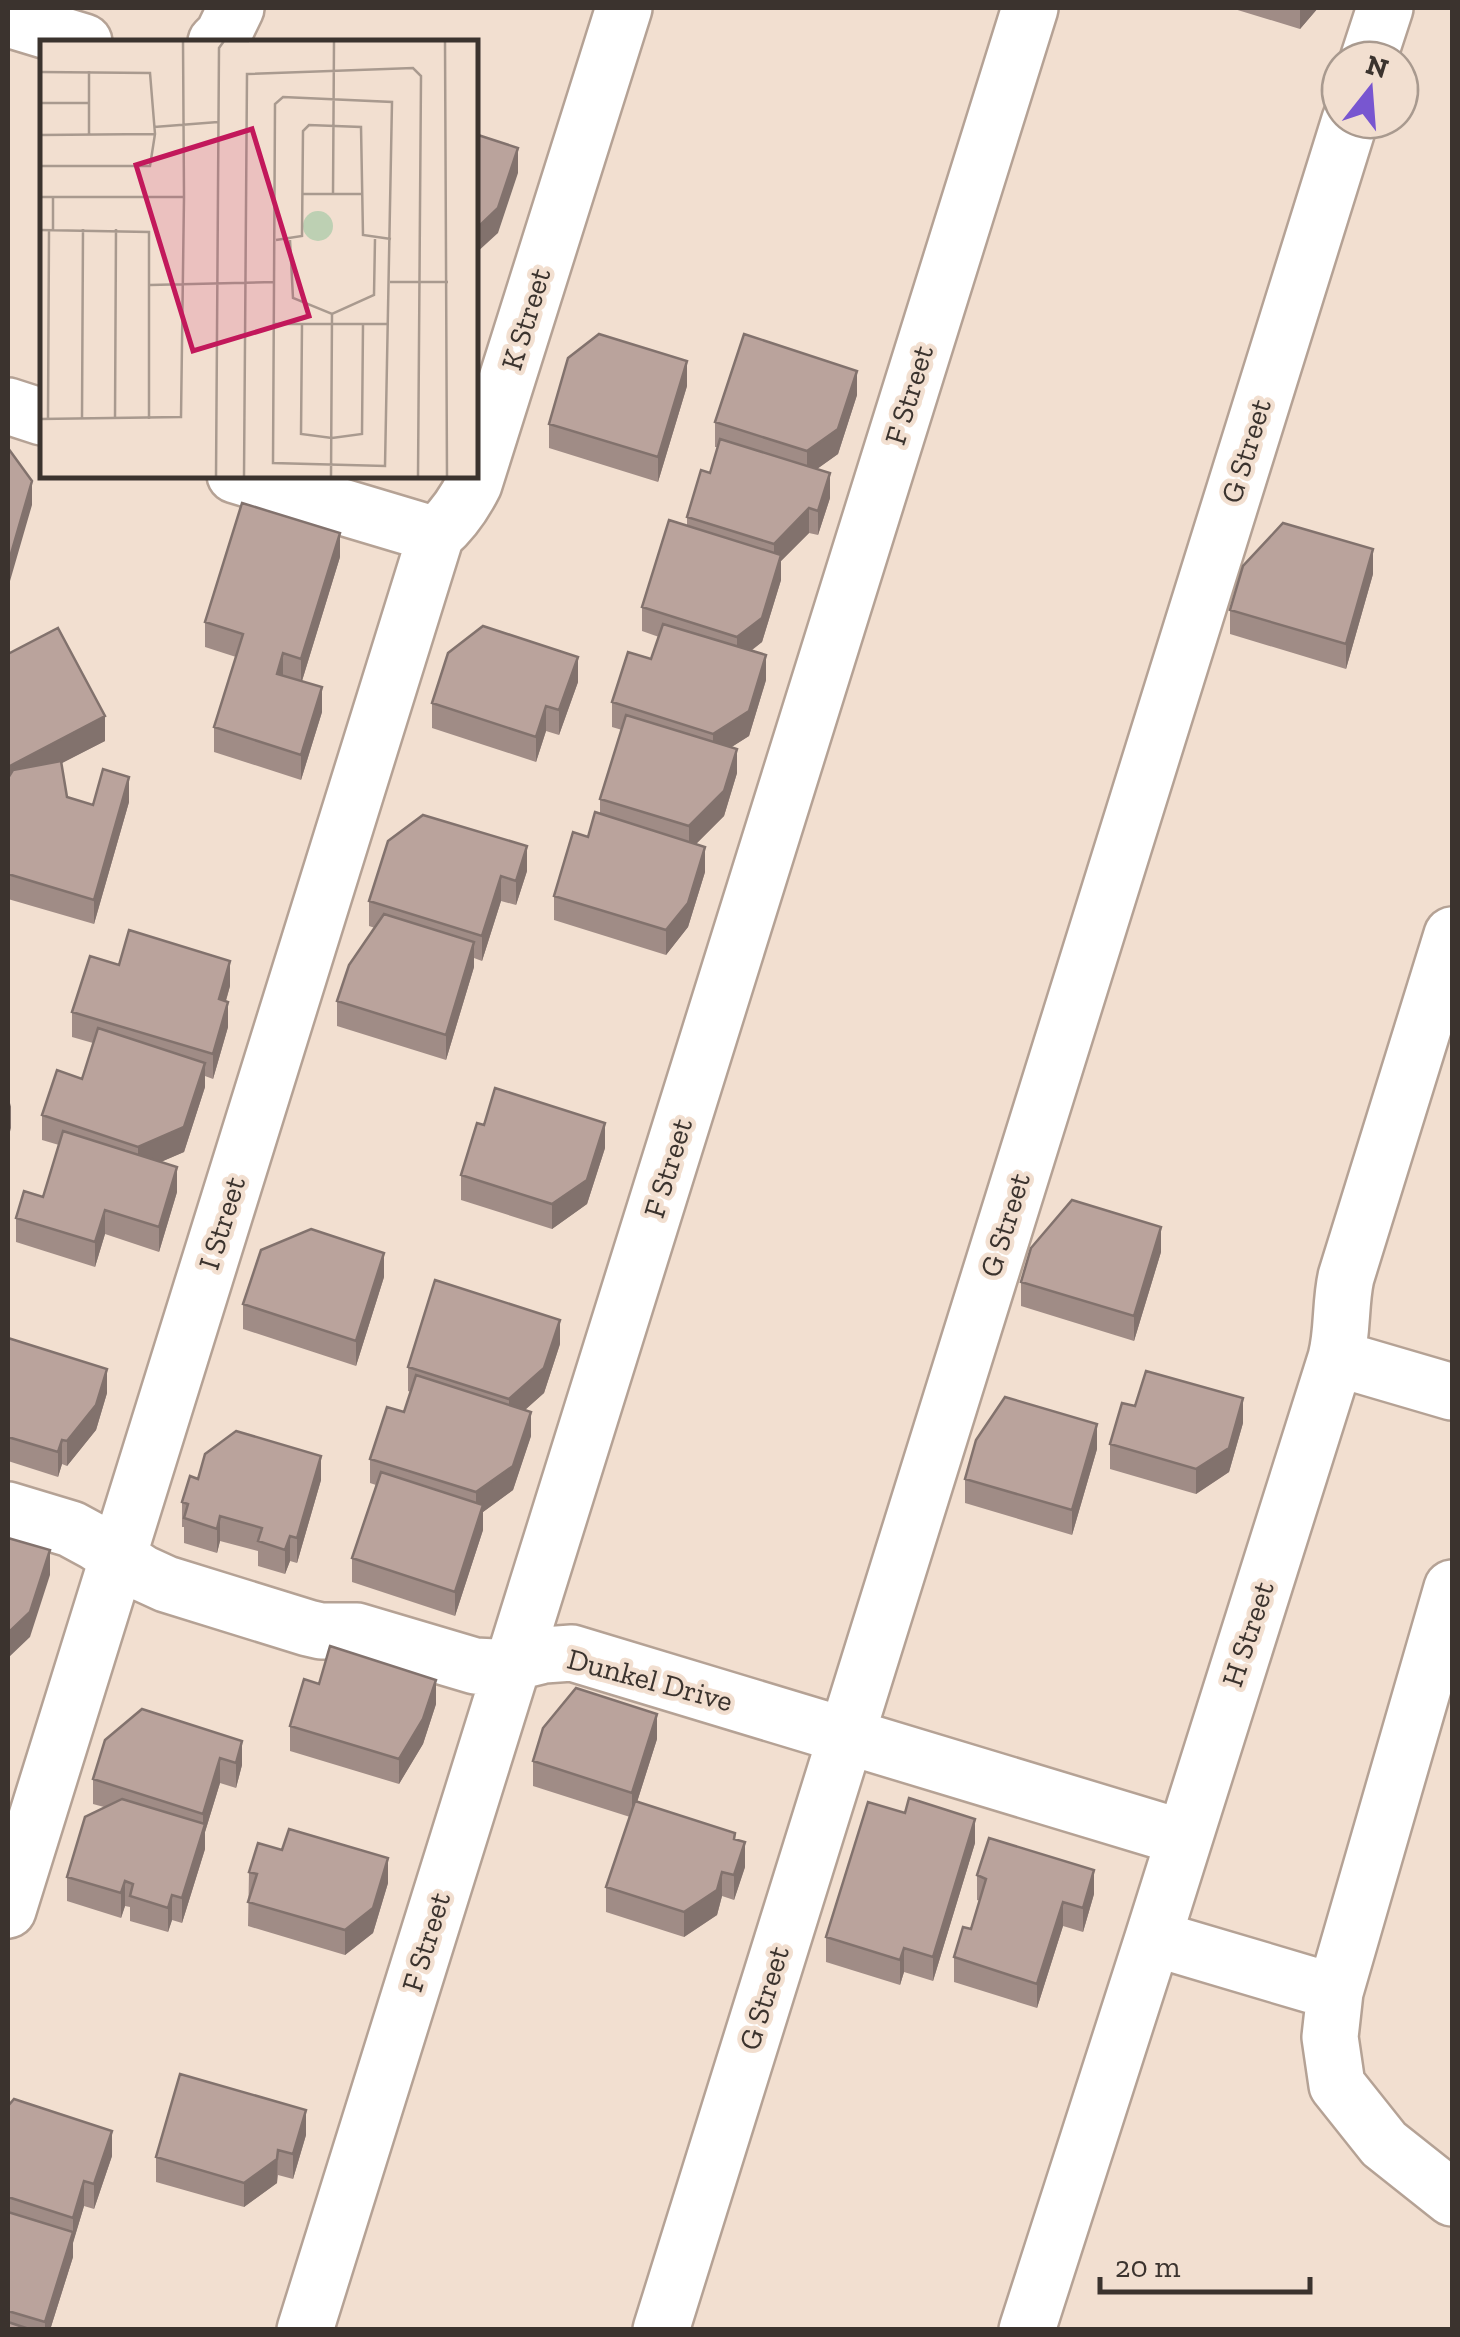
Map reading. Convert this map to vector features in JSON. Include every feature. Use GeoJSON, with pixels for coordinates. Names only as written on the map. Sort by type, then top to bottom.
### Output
{"type":"FeatureCollection","features":[{"type":"Feature","properties":{"kind":"lane"},"geometry":{"type":"LineString","coordinates":[[218,40],[236,8]]}},
{"type":"Feature","properties":{"kind":"lane","name":"K Street"},"geometry":{"type":"LineString","coordinates":[[478,471],[624,8]]}},
{"type":"Feature","properties":{"kind":"lane","name":"F Street"},"geometry":{"type":"LineString","coordinates":[[305,2330],[1030,8]]}},
{"type":"Feature","properties":{"kind":"lane"},"geometry":{"type":"LineString","coordinates":[[1375,40],[1385,8]]}},
{"type":"Feature","properties":{"kind":"lane"},"geometry":{"type":"LineString","coordinates":[[8,19],[77,40]]}},
{"type":"Feature","properties":{"kind":"lane","name":"G Street"},"geometry":{"type":"LineString","coordinates":[[660,2330],[1344,140]]}},
{"type":"Feature","properties":{"kind":"lane"},"geometry":{"type":"LineString","coordinates":[[8,406],[40,416]]}},
{"type":"Feature","properties":{"kind":"lane"},"geometry":{"type":"LineString","coordinates":[[245,478],[436,535]]}},
{"type":"Feature","properties":{"kind":"lane","name":"K Street"},"geometry":{"type":"LineString","coordinates":[[436,535],[464,504],[476,478]]}},
{"type":"Feature","properties":{"kind":"lane","name":"I Street"},"geometry":{"type":"LineString","coordinates":[[8,1910],[436,535]]}},
{"type":"Feature","properties":{"kind":"lane","name":"H Street"},"geometry":{"type":"LineString","coordinates":[[1046,2325],[1153,1938],[1336,1358],[1342,1335],[1346,1277],[1452,934]]}},
{"type":"Feature","properties":{"kind":"lane"},"geometry":{"type":"LineString","coordinates":[[1336,1358],[1452,1392]]}},
{"type":"Feature","properties":{"kind":"lane","name":"Dunkel Drive"},"geometry":{"type":"LineString","coordinates":[[8,1510],[71,1529],[166,1584],[308,1628],[357,1631],[474,1666],[494,1667],[544,1654],[572,1653],[1184,1838]]}},
{"type":"Feature","properties":{"kind":"lane"},"geometry":{"type":"LineString","coordinates":[[1452,1588],[1334,1992],[1330,2037],[1337,2085],[1384,2144],[1452,2198]]}},
{"type":"Feature","properties":{"kind":"lane"},"geometry":{"type":"LineString","coordinates":[[1153,1938],[1334,1992]]}},
{"type":"Feature","properties":{"kind":"building"},"geometry":{"type":"Polygon","coordinates":[[[478,135],[518,148],[498,208],[478,227],[478,135]]]}},
{"type":"Feature","properties":{"kind":"building"},"geometry":{"type":"Polygon","coordinates":[[[599,334],[687,361],[658,457],[549,424],[568,358],[599,334]]]}},
{"type":"Feature","properties":{"kind":"building"},"geometry":{"type":"Polygon","coordinates":[[[744,334],[857,371],[838,429],[807,451],[715,422],[744,334]]]}},
{"type":"Feature","properties":{"kind":"building"},"geometry":{"type":"Polygon","coordinates":[[[720,439],[830,473],[818,511],[809,508],[774,544],[687,517],[701,470],[710,473],[720,439]]]}},
{"type":"Feature","properties":{"kind":"building"},"geometry":{"type":"Polygon","coordinates":[[[8,448],[32,481],[8,564],[8,448]]]}},
{"type":"Feature","properties":{"kind":"building"},"geometry":{"type":"Polygon","coordinates":[[[242,503],[340,533],[301,659],[283,653],[277,674],[322,687],[301,755],[214,727],[243,634],[205,622],[242,503]]]}},
{"type":"Feature","properties":{"kind":"building"},"geometry":{"type":"Polygon","coordinates":[[[669,520],[781,555],[762,618],[737,637],[642,607],[669,520]]]}},
{"type":"Feature","properties":{"kind":"building"},"geometry":{"type":"Polygon","coordinates":[[[1283,523],[1373,549],[1346,644],[1230,610],[1243,566],[1283,523]]]}},
{"type":"Feature","properties":{"kind":"building"},"geometry":{"type":"Polygon","coordinates":[[[663,624],[766,655],[749,711],[713,734],[612,702],[628,652],[651,659],[663,624]]]}},
{"type":"Feature","properties":{"kind":"building"},"geometry":{"type":"Polygon","coordinates":[[[483,626],[578,657],[559,710],[546,706],[536,737],[432,703],[448,653],[483,626]]]}},
{"type":"Feature","properties":{"kind":"building"},"geometry":{"type":"Polygon","coordinates":[[[58,628],[105,716],[8,767],[8,654],[58,628]]]}},
{"type":"Feature","properties":{"kind":"building"},"geometry":{"type":"Polygon","coordinates":[[[626,715],[737,749],[724,791],[689,826],[600,799],[626,715]]]}},
{"type":"Feature","properties":{"kind":"building"},"geometry":{"type":"Polygon","coordinates":[[[61,761],[67,797],[93,805],[103,769],[129,777],[94,900],[8,874],[8,778],[13,770],[61,761]]]}},
{"type":"Feature","properties":{"kind":"building"},"geometry":{"type":"Polygon","coordinates":[[[595,812],[705,847],[688,903],[666,930],[554,896],[573,832],[588,837],[595,812]]]}},
{"type":"Feature","properties":{"kind":"building"},"geometry":{"type":"Polygon","coordinates":[[[423,815],[527,846],[516,881],[501,876],[482,936],[369,901],[388,841],[423,815]]]}},
{"type":"Feature","properties":{"kind":"building"},"geometry":{"type":"Polygon","coordinates":[[[384,914],[474,942],[446,1035],[337,1001],[349,965],[384,914]]]}},
{"type":"Feature","properties":{"kind":"building"},"geometry":{"type":"Polygon","coordinates":[[[129,930],[230,961],[219,999],[228,1002],[213,1054],[72,1012],[90,956],[119,965],[129,930]]]}},
{"type":"Feature","properties":{"kind":"building"},"geometry":{"type":"Polygon","coordinates":[[[98,1028],[205,1063],[184,1127],[138,1147],[42,1115],[57,1070],[82,1079],[98,1028]]]}},
{"type":"Feature","properties":{"kind":"building"},"geometry":{"type":"Polygon","coordinates":[[[495,1088],[605,1123],[587,1180],[552,1204],[461,1175],[477,1123],[484,1125],[495,1088]]]}},
{"type":"Feature","properties":{"kind":"building"},"geometry":{"type":"Polygon","coordinates":[[[63,1131],[177,1167],[159,1227],[105,1210],[95,1242],[16,1218],[24,1191],[43,1197],[63,1131]]]}},
{"type":"Feature","properties":{"kind":"building"},"geometry":{"type":"Polygon","coordinates":[[[1072,1200],[1161,1227],[1134,1316],[1021,1282],[1031,1248],[1072,1200]]]}},
{"type":"Feature","properties":{"kind":"building"},"geometry":{"type":"Polygon","coordinates":[[[311,1229],[384,1253],[356,1341],[243,1304],[261,1250],[311,1229]]]}},
{"type":"Feature","properties":{"kind":"building"},"geometry":{"type":"Polygon","coordinates":[[[435,1280],[560,1320],[544,1368],[509,1399],[408,1367],[435,1280]]]}},
{"type":"Feature","properties":{"kind":"building"},"geometry":{"type":"Polygon","coordinates":[[[8,1338],[107,1369],[96,1405],[67,1441],[62,1440],[58,1452],[8,1437],[8,1338]]]}},
{"type":"Feature","properties":{"kind":"building"},"geometry":{"type":"Polygon","coordinates":[[[1146,1371],[1243,1398],[1229,1448],[1196,1469],[1110,1444],[1122,1403],[1135,1406],[1146,1371]]]}},
{"type":"Feature","properties":{"kind":"building"},"geometry":{"type":"Polygon","coordinates":[[[416,1375],[531,1412],[513,1466],[476,1492],[370,1459],[387,1407],[404,1412],[416,1375]]]}},
{"type":"Feature","properties":{"kind":"building"},"geometry":{"type":"Polygon","coordinates":[[[1005,1397],[1097,1424],[1072,1510],[965,1479],[976,1440],[1005,1397]]]}},
{"type":"Feature","properties":{"kind":"building"},"geometry":{"type":"Polygon","coordinates":[[[236,1431],[321,1456],[297,1538],[290,1536],[285,1550],[258,1541],[262,1528],[220,1516],[217,1529],[184,1518],[188,1504],[182,1502],[190,1476],[198,1479],[205,1454],[236,1431]]]}},
{"type":"Feature","properties":{"kind":"building"},"geometry":{"type":"Polygon","coordinates":[[[381,1472],[483,1505],[455,1592],[352,1558],[381,1472]]]}},
{"type":"Feature","properties":{"kind":"building"},"geometry":{"type":"Polygon","coordinates":[[[8,1538],[50,1550],[30,1612],[8,1633],[8,1538]]]}},
{"type":"Feature","properties":{"kind":"building"},"geometry":{"type":"Polygon","coordinates":[[[330,1646],[436,1680],[423,1719],[399,1759],[290,1726],[304,1679],[319,1684],[330,1646]]]}},
{"type":"Feature","properties":{"kind":"building"},"geometry":{"type":"Polygon","coordinates":[[[576,1688],[657,1714],[632,1793],[533,1761],[543,1728],[576,1688]]]}},
{"type":"Feature","properties":{"kind":"building"},"geometry":{"type":"Polygon","coordinates":[[[142,1709],[242,1741],[236,1763],[220,1758],[203,1814],[93,1779],[105,1740],[142,1709]]]}},
{"type":"Feature","properties":{"kind":"building"},"geometry":{"type":"Polygon","coordinates":[[[909,1798],[975,1819],[933,1957],[904,1948],[900,1960],[826,1937],[868,1802],[905,1813],[909,1798]]]}},
{"type":"Feature","properties":{"kind":"building"},"geometry":{"type":"Polygon","coordinates":[[[122,1799],[205,1824],[182,1898],[172,1895],[168,1908],[130,1896],[133,1884],[125,1881],[121,1893],[67,1877],[85,1817],[122,1799]]]}},
{"type":"Feature","properties":{"kind":"building"},"geometry":{"type":"Polygon","coordinates":[[[635,1801],[735,1833],[734,1839],[745,1842],[734,1875],[722,1872],[717,1890],[684,1912],[606,1887],[635,1801]]]}},
{"type":"Feature","properties":{"kind":"building"},"geometry":{"type":"Polygon","coordinates":[[[289,1829],[388,1858],[373,1908],[345,1930],[248,1902],[257,1874],[249,1872],[258,1843],[282,1850],[289,1829]]]}},
{"type":"Feature","properties":{"kind":"building"},"geometry":{"type":"Polygon","coordinates":[[[989,1838],[1094,1870],[1083,1908],[1063,1902],[1037,1984],[954,1957],[963,1927],[971,1929],[986,1879],[977,1875],[989,1838]]]}},
{"type":"Feature","properties":{"kind":"building"},"geometry":{"type":"Polygon","coordinates":[[[180,2074],[306,2110],[293,2154],[278,2150],[277,2159],[244,2183],[156,2157],[180,2074]]]}},
{"type":"Feature","properties":{"kind":"building"},"geometry":{"type":"Polygon","coordinates":[[[14,2099],[112,2131],[94,2184],[84,2181],[73,2218],[8,2197],[8,2106],[14,2099]]]}},
{"type":"Feature","properties":{"kind":"building"},"geometry":{"type":"Polygon","coordinates":[[[8,2212],[73,2232],[45,2322],[8,2311],[8,2212]]]}},
{"type":"Feature","properties":{"kind":"building"},"geometry":{"type":"Polygon","coordinates":[[[8,2322],[32,2330],[8,2330],[8,2322]]]}}]}
